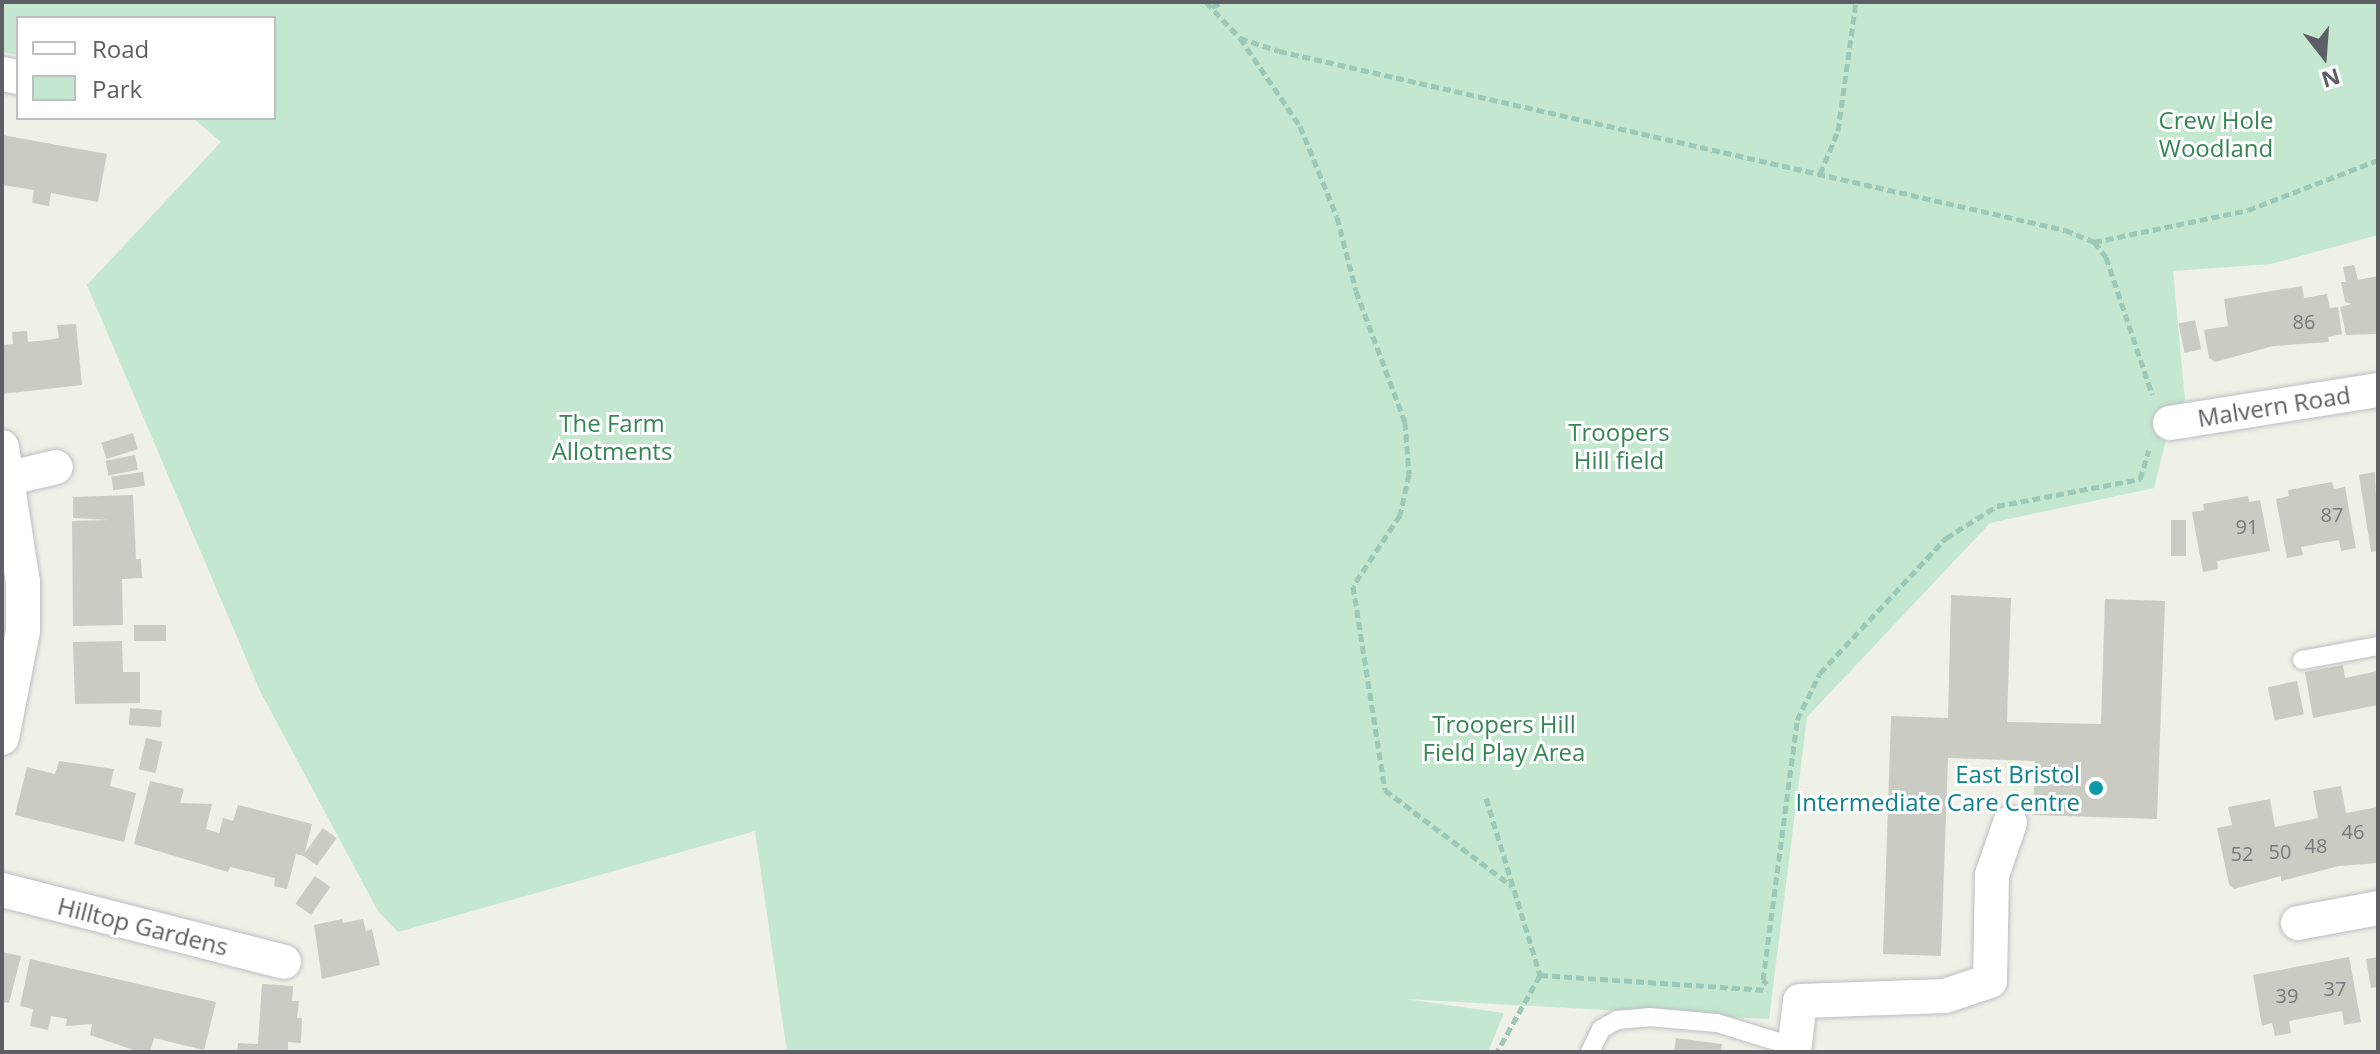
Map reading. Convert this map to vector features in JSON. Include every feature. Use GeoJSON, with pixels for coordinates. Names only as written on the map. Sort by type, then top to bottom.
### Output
{"type":"FeatureCollection","features":[{"type":"Feature","properties":{"kind":"street","name":"Malvern Road"},"geometry":{"type":"LineString","coordinates":[[2160,420],[2378,390]]}},
{"type":"Feature","properties":{"kind":"street"},"geometry":{"type":"LineString","coordinates":[[2,738],[23,631],[6,463],[56,467]]}},
{"type":"Feature","properties":{"kind":"street"},"geometry":{"type":"LineString","coordinates":[[1794,1049],[1800,1001],[1945,996],[1990,981],[1992,875],[2010,823]]}},
{"type":"Feature","properties":{"kind":"street","name":"Hilltop Gardens"},"geometry":{"type":"LineString","coordinates":[[2,890],[284,962]]}},
{"type":"Feature","properties":{"kind":"street"},"geometry":{"type":"LineString","coordinates":[[2298,923],[2378,908]]}},
{"type":"Feature","properties":{"kind":"lane"},"geometry":{"type":"LineString","coordinates":[[2302,660],[2378,646]]}},
{"type":"Feature","properties":{"kind":"lane"},"geometry":{"type":"LineString","coordinates":[[1590,1052],[1601,1029],[1617,1020],[1649,1017],[1717,1023],[1794,1049]]}},
{"type":"Feature","properties":{"kind":"path"},"geometry":{"type":"LineString","coordinates":[[1206,2],[1240,38],[1300,126],[1337,217],[1356,291],[1405,422],[1409,474],[1400,515],[1353,586],[1385,790],[1512,886]]}},
{"type":"Feature","properties":{"kind":"path"},"geometry":{"type":"LineString","coordinates":[[1212,7],[1223,2]]}},
{"type":"Feature","properties":{"kind":"path"},"geometry":{"type":"LineString","coordinates":[[1820,174],[1838,131],[1856,2]]}},
{"type":"Feature","properties":{"kind":"path"},"geometry":{"type":"LineString","coordinates":[[1240,38],[2065,230],[2094,242],[2248,210],[2378,160]]}},
{"type":"Feature","properties":{"kind":"path"},"geometry":{"type":"LineString","coordinates":[[1540,975],[1773,990],[1763,980],[1797,720],[1820,673],[1946,538],[1997,506],[2140,479],[2160,420],[2119,289],[2094,242]]}},
{"type":"Feature","properties":{"kind":"path"},"geometry":{"type":"LineString","coordinates":[[1486,798],[1540,975],[1497,1052]]}},
{"type":"Feature","properties":{"kind":"green space"},"geometry":{"type":"Polygon","coordinates":[[[2,2],[2378,2],[2378,235],[2271,264],[2173,271],[2185,400],[2170,423],[2154,488],[1990,523],[1807,717],[1769,1019],[1405,999],[1504,1013],[1488,1052],[787,1052],[755,831],[398,932],[378,911],[260,691],[87,285],[221,142],[195,120],[276,120],[276,16],[16,16],[16,55],[2,52],[2,2]]]}},
{"type":"Feature","properties":{"kind":"building"},"geometry":{"type":"Polygon","coordinates":[[[2,135],[107,154],[98,202],[51,193],[49,206],[32,203],[34,190],[2,185],[2,135]]]}},
{"type":"Feature","properties":{"kind":"building"},"geometry":{"type":"Polygon","coordinates":[[[2354,265],[2358,280],[2378,276],[2378,334],[2346,335],[2340,307],[2352,304],[2345,302],[2341,282],[2346,282],[2343,267],[2354,265]]]}},
{"type":"Feature","properties":{"kind":"building"},"geometry":{"type":"Polygon","coordinates":[[[2302,286],[2304,298],[2327,294],[2330,308],[2338,307],[2342,334],[2328,337],[2329,342],[2273,346],[2215,362],[2209,358],[2204,330],[2228,326],[2224,299],[2302,286]]]}},
{"type":"Feature","properties":{"kind":"building"},"geometry":{"type":"Polygon","coordinates":[[[2195,320],[2201,349],[2185,353],[2178,324],[2195,320]]]}},
{"type":"Feature","properties":{"kind":"building"},"geometry":{"type":"Polygon","coordinates":[[[76,324],[82,385],[2,394],[2,345],[13,344],[12,332],[27,331],[28,342],[47,340],[59,338],[57,325],[76,324]]]}},
{"type":"Feature","properties":{"kind":"building"},"geometry":{"type":"Polygon","coordinates":[[[133,433],[138,449],[106,459],[101,443],[133,433]]]}},
{"type":"Feature","properties":{"kind":"building"},"geometry":{"type":"Polygon","coordinates":[[[135,455],[138,470],[108,475],[106,461],[135,455]]]}},
{"type":"Feature","properties":{"kind":"building"},"geometry":{"type":"Polygon","coordinates":[[[143,472],[145,486],[113,490],[111,476],[143,472]]]}},
{"type":"Feature","properties":{"kind":"building"},"geometry":{"type":"Polygon","coordinates":[[[2375,472],[2378,551],[2371,552],[2359,475],[2375,472]]]}},
{"type":"Feature","properties":{"kind":"building"},"geometry":{"type":"Polygon","coordinates":[[[2332,482],[2334,489],[2345,487],[2356,548],[2341,551],[2339,540],[2301,547],[2303,555],[2287,558],[2276,499],[2289,496],[2288,490],[2332,482]]]}},
{"type":"Feature","properties":{"kind":"building"},"geometry":{"type":"Polygon","coordinates":[[[133,495],[136,559],[141,559],[142,578],[122,579],[123,625],[73,626],[72,521],[109,520],[73,518],[73,497],[133,495]]]}},
{"type":"Feature","properties":{"kind":"building"},"geometry":{"type":"Polygon","coordinates":[[[2248,496],[2249,502],[2260,500],[2270,551],[2217,561],[2218,569],[2203,572],[2192,512],[2204,510],[2203,504],[2248,496]]]}},
{"type":"Feature","properties":{"kind":"building"},"geometry":{"type":"Polygon","coordinates":[[[2171,520],[2186,520],[2186,556],[2171,556],[2171,520]]]}},
{"type":"Feature","properties":{"kind":"building","name":"East Bristol Intermediate Care Centre"},"geometry":{"type":"Polygon","coordinates":[[[1951,595],[2011,598],[2007,722],[2101,724],[2105,599],[2165,601],[2157,819],[2033,815],[2035,761],[1948,758],[1941,956],[1883,954],[1891,716],[1948,718],[1951,595]]]}},
{"type":"Feature","properties":{"kind":"building"},"geometry":{"type":"Polygon","coordinates":[[[134,625],[166,625],[166,641],[134,641],[134,625]]]}},
{"type":"Feature","properties":{"kind":"building"},"geometry":{"type":"Polygon","coordinates":[[[122,641],[123,672],[140,672],[140,703],[75,704],[73,642],[122,641]]]}},
{"type":"Feature","properties":{"kind":"building"},"geometry":{"type":"Polygon","coordinates":[[[2343,665],[2345,678],[2378,671],[2378,705],[2313,718],[2305,672],[2343,665]]]}},
{"type":"Feature","properties":{"kind":"building"},"geometry":{"type":"Polygon","coordinates":[[[2297,681],[2304,714],[2275,720],[2268,687],[2297,681]]]}},
{"type":"Feature","properties":{"kind":"building"},"geometry":{"type":"Polygon","coordinates":[[[130,708],[162,710],[161,727],[129,725],[130,708]]]}},
{"type":"Feature","properties":{"kind":"building"},"geometry":{"type":"Polygon","coordinates":[[[146,738],[163,742],[155,773],[139,769],[146,738]]]}},
{"type":"Feature","properties":{"kind":"building"},"geometry":{"type":"Polygon","coordinates":[[[59,761],[114,769],[110,786],[136,793],[124,842],[15,815],[27,767],[55,774],[59,761]]]}},
{"type":"Feature","properties":{"kind":"building"},"geometry":{"type":"Polygon","coordinates":[[[150,781],[184,789],[180,803],[212,804],[206,829],[219,833],[223,818],[233,821],[238,805],[312,824],[304,856],[296,854],[287,889],[274,886],[275,878],[230,867],[228,872],[134,844],[150,781]]]}},
{"type":"Feature","properties":{"kind":"building"},"geometry":{"type":"Polygon","coordinates":[[[2341,786],[2346,813],[2378,807],[2378,863],[2339,866],[2281,881],[2281,876],[2234,889],[2229,884],[2217,828],[2232,825],[2228,807],[2270,799],[2275,827],[2318,818],[2313,791],[2341,786]]]}},
{"type":"Feature","properties":{"kind":"building"},"geometry":{"type":"Polygon","coordinates":[[[323,828],[337,838],[317,865],[303,856],[323,828]]]}},
{"type":"Feature","properties":{"kind":"building"},"geometry":{"type":"Polygon","coordinates":[[[315,876],[331,887],[311,915],[295,904],[315,876]]]}},
{"type":"Feature","properties":{"kind":"building"},"geometry":{"type":"Polygon","coordinates":[[[342,919],[343,923],[363,919],[366,931],[372,929],[380,965],[322,979],[314,925],[342,919]]]}},
{"type":"Feature","properties":{"kind":"building"},"geometry":{"type":"Polygon","coordinates":[[[2,952],[21,956],[9,1003],[2,1002],[2,952]]]}},
{"type":"Feature","properties":{"kind":"building"},"geometry":{"type":"Polygon","coordinates":[[[2349,957],[2361,1022],[2344,1025],[2342,1011],[2289,1021],[2291,1033],[2275,1036],[2272,1023],[2262,1026],[2253,975],[2349,957]]]}},
{"type":"Feature","properties":{"kind":"building"},"geometry":{"type":"Polygon","coordinates":[[[2378,957],[2378,987],[2371,988],[2366,959],[2378,957]]]}},
{"type":"Feature","properties":{"kind":"building"},"geometry":{"type":"Polygon","coordinates":[[[30,959],[216,1002],[204,1050],[154,1038],[150,1052],[139,1052],[90,1035],[92,1024],[66,1026],[67,1019],[51,1016],[48,1030],[30,1026],[33,1009],[20,1006],[30,959]]]}},
{"type":"Feature","properties":{"kind":"building"},"geometry":{"type":"Polygon","coordinates":[[[262,984],[293,986],[292,1001],[299,1001],[297,1018],[302,1018],[301,1043],[288,1042],[288,1052],[237,1052],[238,1043],[258,1044],[262,984]]]}},
{"type":"Feature","properties":{"kind":"building"},"geometry":{"type":"Polygon","coordinates":[[[1676,1038],[1722,1044],[1721,1052],[1674,1052],[1676,1038]]]}},
{"type":"Feature","properties":{"kind":"place","name":"East Bristol Intermediate Care Centre"},"geometry":{"type":"Point","coordinates":[2096,788]}},
{"type":"Feature","properties":{"kind":"park label","name":"Crew Hole Woodland"},"geometry":{"type":"Point","coordinates":[2216,134]}},
{"type":"Feature","properties":{"kind":"park label","name":"The Farm Allotments"},"geometry":{"type":"Point","coordinates":[612,437]}},
{"type":"Feature","properties":{"kind":"park label","name":"Troopers Hill field"},"geometry":{"type":"Point","coordinates":[1619,446]}},
{"type":"Feature","properties":{"kind":"park label","name":"Troopers Hill Field Play Area"},"geometry":{"type":"Point","coordinates":[1504,738]}}]}
